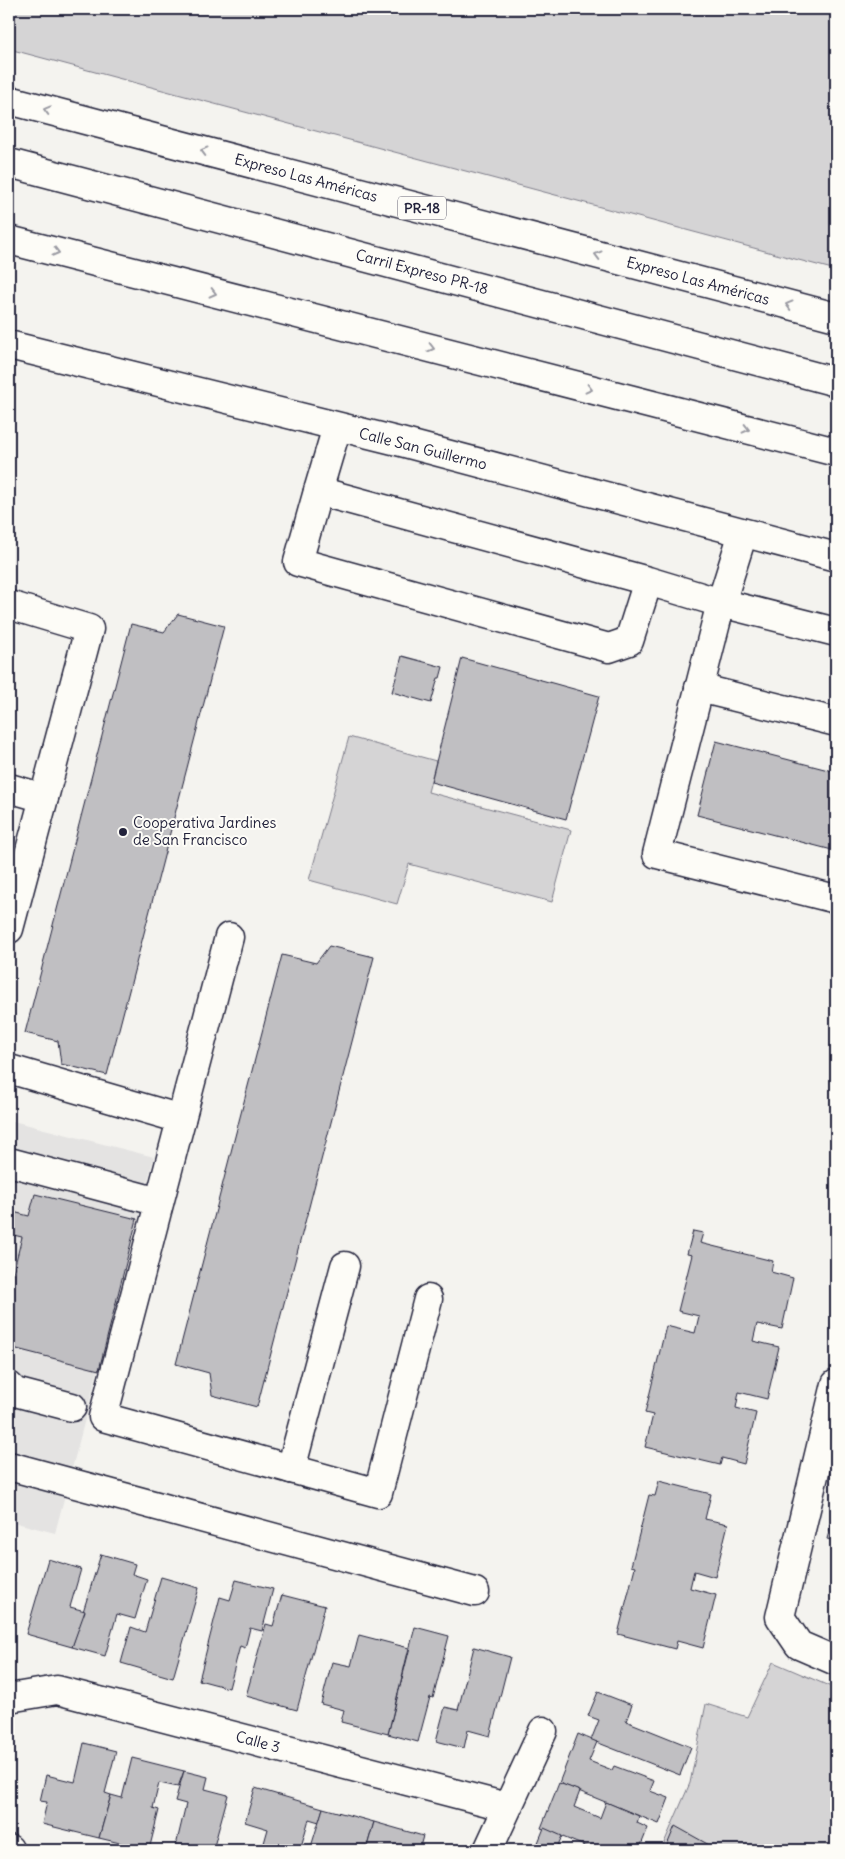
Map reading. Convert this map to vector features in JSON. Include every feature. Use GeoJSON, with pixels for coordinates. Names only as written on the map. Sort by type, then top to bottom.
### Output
{"type":"FeatureCollection","features":[{"type":"Feature","properties":{"kind":"main road","name":"Expreso Las Américas"},"geometry":{"type":"LineString","coordinates":[[9,100],[836,317]]}},
{"type":"Feature","properties":{"kind":"main road","name":"Carril Expreso PR-18"},"geometry":{"type":"LineString","coordinates":[[9,163],[836,382]]}},
{"type":"Feature","properties":{"kind":"main road"},"geometry":{"type":"LineString","coordinates":[[9,240],[836,452]]}},
{"type":"Feature","properties":{"kind":"main road","name":"Calle San Guillermo"},"geometry":{"type":"LineString","coordinates":[[9,345],[337,427],[836,557]]}},
{"type":"Feature","properties":{"kind":"main road"},"geometry":{"type":"LineString","coordinates":[[337,427],[298,562],[609,648],[629,641],[648,581]]}},
{"type":"Feature","properties":{"kind":"main road"},"geometry":{"type":"LineString","coordinates":[[318,491],[648,581],[721,603],[836,632]]}},
{"type":"Feature","properties":{"kind":"main road"},"geometry":{"type":"LineString","coordinates":[[743,533],[721,603],[657,854],[836,899]]}},
{"type":"Feature","properties":{"kind":"main road"},"geometry":{"type":"LineString","coordinates":[[9,605],[89,629],[9,929]]}},
{"type":"Feature","properties":{"kind":"main road"},"geometry":{"type":"LineString","coordinates":[[699,688],[836,722]]}},
{"type":"Feature","properties":{"kind":"main road"},"geometry":{"type":"LineString","coordinates":[[9,788],[44,798]]}},
{"type":"Feature","properties":{"kind":"main road"},"geometry":{"type":"LineString","coordinates":[[229,937],[103,1417],[378,1493],[428,1299]]}},
{"type":"Feature","properties":{"kind":"main road"},"geometry":{"type":"LineString","coordinates":[[9,1069],[181,1119]]}},
{"type":"Feature","properties":{"kind":"main road"},"geometry":{"type":"LineString","coordinates":[[9,1162],[159,1202]]}},
{"type":"Feature","properties":{"kind":"main road"},"geometry":{"type":"LineString","coordinates":[[291,1469],[345,1266]]}},
{"type":"Feature","properties":{"kind":"main road"},"geometry":{"type":"LineString","coordinates":[[836,1384],[780,1617],[799,1645],[836,1661]]}},
{"type":"Feature","properties":{"kind":"main road"},"geometry":{"type":"LineString","coordinates":[[9,1386],[15,1392],[72,1407]]}},
{"type":"Feature","properties":{"kind":"main road"},"geometry":{"type":"LineString","coordinates":[[9,1466],[475,1592]]}},
{"type":"Feature","properties":{"kind":"main road","name":"Calle 3"},"geometry":{"type":"LineString","coordinates":[[9,1698],[57,1690],[507,1807]]}},
{"type":"Feature","properties":{"kind":"main road"},"geometry":{"type":"LineString","coordinates":[[488,1850],[542,1730]]}},
{"type":"Feature","properties":{"kind":"shaded area"},"geometry":{"type":"Polygon","coordinates":[[[9,9],[836,9],[836,270],[9,49],[9,9]]]}},
{"type":"Feature","properties":{"kind":"shaded area"},"geometry":{"type":"Polygon","coordinates":[[[349,737],[436,761],[428,792],[571,830],[552,902],[409,864],[397,904],[309,880],[349,737]]]}},
{"type":"Feature","properties":{"kind":"shaded area"},"geometry":{"type":"Polygon","coordinates":[[[9,1120],[154,1157],[55,1533],[9,1521],[9,1120]]]}},
{"type":"Feature","properties":{"kind":"shaded area"},"geometry":{"type":"Polygon","coordinates":[[[773,1662],[836,1689],[836,1850],[661,1850],[690,1783],[706,1704],[747,1717],[773,1662]]]}},
{"type":"Feature","properties":{"kind":"building","name":"Cooperativa Jardines de San Francisco"},"geometry":{"type":"Polygon","coordinates":[[[178,614],[224,626],[107,1075],[61,1064],[58,1041],[25,1033],[131,624],[164,632],[178,614]]]}},
{"type":"Feature","properties":{"kind":"building"},"geometry":{"type":"Polygon","coordinates":[[[402,656],[443,667],[431,703],[392,692],[402,656]]]}},
{"type":"Feature","properties":{"kind":"building"},"geometry":{"type":"Polygon","coordinates":[[[462,658],[599,696],[566,819],[431,782],[462,658]]]}},
{"type":"Feature","properties":{"kind":"building"},"geometry":{"type":"Polygon","coordinates":[[[716,741],[836,772],[836,851],[697,815],[716,741]]]}},
{"type":"Feature","properties":{"kind":"building"},"geometry":{"type":"Polygon","coordinates":[[[329,946],[374,957],[257,1407],[212,1395],[209,1373],[176,1364],[282,955],[316,963],[329,946]]]}},
{"type":"Feature","properties":{"kind":"building"},"geometry":{"type":"Polygon","coordinates":[[[35,1194],[137,1219],[99,1370],[9,1347],[9,1289],[22,1237],[9,1234],[9,1211],[29,1216],[35,1194]]]}},
{"type":"Feature","properties":{"kind":"building"},"geometry":{"type":"Polygon","coordinates":[[[693,1231],[703,1233],[700,1243],[773,1261],[771,1272],[793,1278],[782,1329],[757,1324],[753,1341],[779,1347],[767,1399],[739,1392],[736,1408],[756,1413],[744,1464],[722,1458],[720,1465],[645,1447],[653,1415],[645,1413],[666,1326],[695,1333],[699,1316],[678,1311],[692,1255],[687,1254],[693,1231]]]}},
{"type":"Feature","properties":{"kind":"building"},"geometry":{"type":"Polygon","coordinates":[[[659,1481],[711,1494],[705,1519],[728,1524],[715,1577],[694,1571],[690,1588],[716,1595],[703,1648],[677,1641],[675,1649],[618,1634],[635,1567],[631,1566],[649,1495],[655,1496],[659,1481]]]}},
{"type":"Feature","properties":{"kind":"building"},"geometry":{"type":"Polygon","coordinates":[[[833,1517],[836,1518],[836,1541],[827,1539],[833,1517]]]}},
{"type":"Feature","properties":{"kind":"building"},"geometry":{"type":"Polygon","coordinates":[[[101,1554],[135,1564],[132,1574],[147,1579],[135,1619],[117,1614],[105,1656],[72,1647],[101,1554]]]}},
{"type":"Feature","properties":{"kind":"building"},"geometry":{"type":"Polygon","coordinates":[[[48,1559],[81,1569],[70,1607],[85,1611],[72,1647],[26,1634],[48,1559]]]}},
{"type":"Feature","properties":{"kind":"building"},"geometry":{"type":"Polygon","coordinates":[[[161,1577],[199,1588],[173,1678],[121,1663],[131,1627],[145,1632],[161,1577]]]}},
{"type":"Feature","properties":{"kind":"building"},"geometry":{"type":"Polygon","coordinates":[[[236,1580],[273,1589],[262,1631],[250,1628],[245,1648],[240,1646],[229,1688],[199,1680],[220,1597],[230,1600],[236,1580]]]}},
{"type":"Feature","properties":{"kind":"building"},"geometry":{"type":"Polygon","coordinates":[[[282,1595],[325,1606],[297,1710],[246,1696],[266,1624],[273,1626],[282,1595]]]}},
{"type":"Feature","properties":{"kind":"building"},"geometry":{"type":"Polygon","coordinates":[[[415,1627],[449,1636],[433,1698],[430,1697],[418,1742],[388,1734],[415,1627]]]}},
{"type":"Feature","properties":{"kind":"building"},"geometry":{"type":"Polygon","coordinates":[[[359,1635],[409,1648],[388,1734],[341,1722],[344,1710],[321,1704],[332,1662],[351,1666],[359,1635]]]}},
{"type":"Feature","properties":{"kind":"building"},"geometry":{"type":"Polygon","coordinates":[[[474,1647],[510,1657],[490,1736],[468,1730],[464,1748],[436,1741],[445,1707],[458,1710],[474,1647]]]}},
{"type":"Feature","properties":{"kind":"building"},"geometry":{"type":"Polygon","coordinates":[[[598,1692],[632,1705],[626,1721],[691,1747],[680,1775],[591,1740],[599,1720],[588,1716],[598,1692]]]}},
{"type":"Feature","properties":{"kind":"building"},"geometry":{"type":"Polygon","coordinates":[[[578,1734],[597,1742],[589,1761],[612,1770],[614,1766],[654,1781],[650,1791],[669,1798],[659,1824],[559,1783],[578,1734]]]}},
{"type":"Feature","properties":{"kind":"building"},"geometry":{"type":"Polygon","coordinates":[[[84,1743],[116,1751],[105,1793],[111,1795],[99,1838],[42,1824],[47,1802],[40,1801],[46,1775],[75,1782],[84,1743]]]}},
{"type":"Feature","properties":{"kind":"building"},"geometry":{"type":"Polygon","coordinates":[[[132,1758],[184,1771],[178,1787],[159,1783],[153,1808],[159,1810],[149,1850],[99,1838],[111,1795],[122,1798],[132,1758]]]}},
{"type":"Feature","properties":{"kind":"building"},"geometry":{"type":"Polygon","coordinates":[[[184,1771],[208,1777],[205,1789],[228,1795],[213,1850],[175,1850],[186,1804],[175,1801],[184,1771]]]}},
{"type":"Feature","properties":{"kind":"building"},"geometry":{"type":"Polygon","coordinates":[[[559,1783],[580,1791],[574,1807],[600,1818],[606,1802],[639,1816],[637,1823],[648,1828],[639,1850],[594,1850],[541,1828],[559,1783]]]}},
{"type":"Feature","properties":{"kind":"building"},"geometry":{"type":"Polygon","coordinates":[[[255,1788],[323,1808],[319,1822],[309,1819],[300,1850],[262,1850],[268,1829],[245,1822],[255,1788]]]}},
{"type":"Feature","properties":{"kind":"building"},"geometry":{"type":"Polygon","coordinates":[[[323,1808],[374,1822],[366,1850],[310,1850],[323,1808]]]}},
{"type":"Feature","properties":{"kind":"building"},"geometry":{"type":"Polygon","coordinates":[[[374,1822],[423,1836],[419,1850],[366,1850],[374,1822]]]}},
{"type":"Feature","properties":{"kind":"building"},"geometry":{"type":"Polygon","coordinates":[[[675,1826],[711,1846],[710,1850],[665,1850],[675,1826]]]}},
{"type":"Feature","properties":{"kind":"building"},"geometry":{"type":"Polygon","coordinates":[[[544,1828],[562,1836],[556,1850],[535,1850],[544,1828]]]}},
{"type":"Feature","properties":{"kind":"place","name":"Cooperativa Jardines de San Francisco"},"geometry":{"type":"Point","coordinates":[123,832]}}]}
